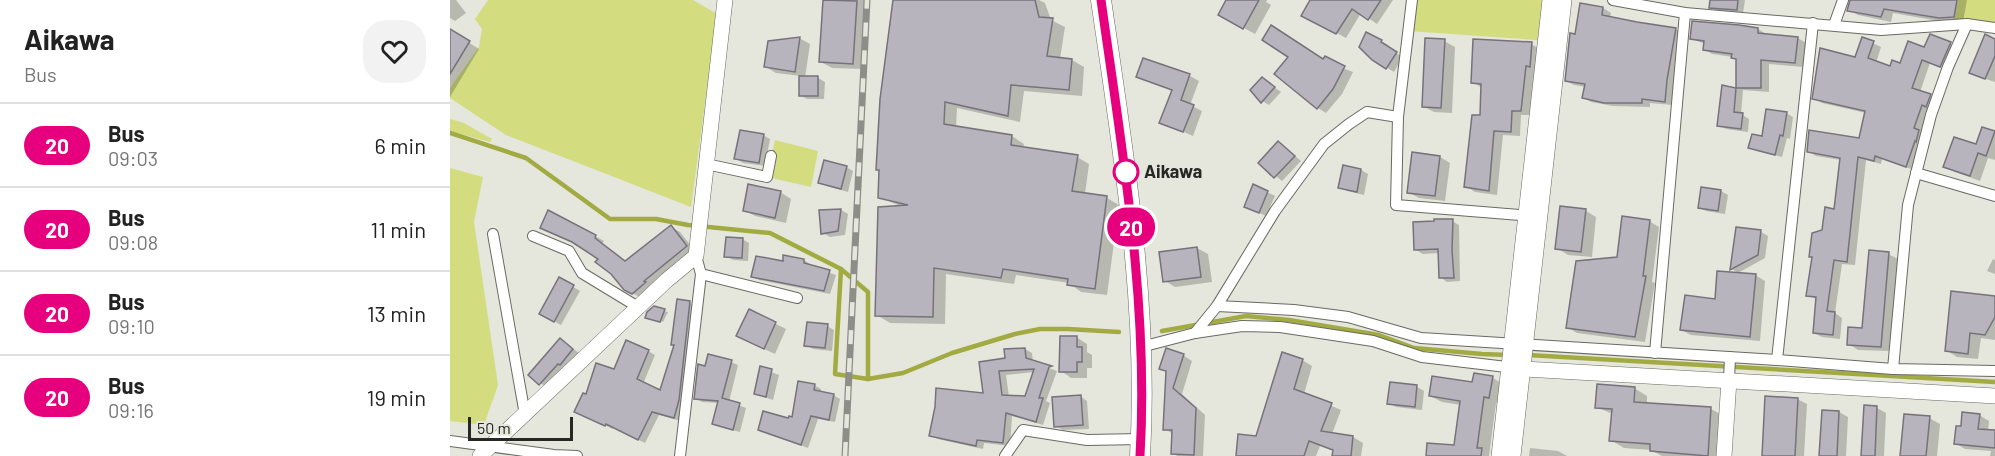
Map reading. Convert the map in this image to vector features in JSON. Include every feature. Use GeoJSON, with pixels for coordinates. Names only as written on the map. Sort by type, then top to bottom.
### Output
{"type":"FeatureCollection","features":[{"type":"Feature","properties":{"kind":"highway"},"geometry":{"type":"LineString","coordinates":[[1101,0],[1127,183],[1141,347],[1140,448]]}},
{"type":"Feature","properties":{"kind":"street"},"geometry":{"type":"LineString","coordinates":[[680,456],[701,274],[696,256],[697,239],[725,0]]}},
{"type":"Feature","properties":{"kind":"street"},"geometry":{"type":"LineString","coordinates":[[1412,0],[1398,117],[1396,205],[1532,216]]}},
{"type":"Feature","properties":{"kind":"street"},"geometry":{"type":"LineString","coordinates":[[1513,456],[1516,366],[1532,216],[1550,0]]}},
{"type":"Feature","properties":{"kind":"street"},"geometry":{"type":"LineString","coordinates":[[1532,216],[1564,0]]}},
{"type":"Feature","properties":{"kind":"street"},"geometry":{"type":"LineString","coordinates":[[1613,0],[1685,13],[1881,30],[1967,24],[1995,28]]}},
{"type":"Feature","properties":{"kind":"street"},"geometry":{"type":"LineString","coordinates":[[1834,25],[1843,0]]}},
{"type":"Feature","properties":{"kind":"street"},"geometry":{"type":"LineString","coordinates":[[1655,353],[1685,13]]}},
{"type":"Feature","properties":{"kind":"street"},"geometry":{"type":"LineString","coordinates":[[1777,360],[1813,23]]}},
{"type":"Feature","properties":{"kind":"street"},"geometry":{"type":"LineString","coordinates":[[1893,369],[1908,205],[1931,115],[1948,67],[1967,24]]}},
{"type":"Feature","properties":{"kind":"street"},"geometry":{"type":"LineString","coordinates":[[1195,333],[1217,306],[1275,211],[1324,144],[1367,112],[1398,117]]}},
{"type":"Feature","properties":{"kind":"street"},"geometry":{"type":"LineString","coordinates":[[706,164],[767,177],[771,156]]}},
{"type":"Feature","properties":{"kind":"street"},"geometry":{"type":"LineString","coordinates":[[1916,173],[1995,196]]}},
{"type":"Feature","properties":{"kind":"street"},"geometry":{"type":"LineString","coordinates":[[492,234],[525,415]]}},
{"type":"Feature","properties":{"kind":"street"},"geometry":{"type":"LineString","coordinates":[[533,236],[569,251],[582,273],[638,307]]}},
{"type":"Feature","properties":{"kind":"street"},"geometry":{"type":"LineString","coordinates":[[485,451],[638,307],[696,256]]}},
{"type":"Feature","properties":{"kind":"street"},"geometry":{"type":"LineString","coordinates":[[701,274],[797,298]]}},
{"type":"Feature","properties":{"kind":"street"},"geometry":{"type":"LineString","coordinates":[[1217,306],[1294,310],[1348,317],[1421,338],[1893,369],[1995,371]]}},
{"type":"Feature","properties":{"kind":"street"},"geometry":{"type":"LineString","coordinates":[[1141,347],[1195,333],[1242,327],[1280,327],[1373,341],[1422,357],[1516,366],[1995,396]]}},
{"type":"Feature","properties":{"kind":"street"},"geometry":{"type":"LineString","coordinates":[[1724,456],[1730,357]]}},
{"type":"Feature","properties":{"kind":"street"},"geometry":{"type":"LineString","coordinates":[[1498,456],[1516,366]]}},
{"type":"Feature","properties":{"kind":"street"},"geometry":{"type":"LineString","coordinates":[[1005,456],[1023,430],[1140,448]]}},
{"type":"Feature","properties":{"kind":"street"},"geometry":{"type":"LineString","coordinates":[[450,441],[485,451],[577,456]]}},
{"type":"Feature","properties":{"kind":"green space"},"geometry":{"type":"Polygon","coordinates":[[[488,0],[693,0],[717,14],[691,207],[506,135],[450,98],[450,88],[479,47],[482,29],[475,19],[488,0]]]}},
{"type":"Feature","properties":{"kind":"green space"},"geometry":{"type":"Polygon","coordinates":[[[1412,0],[1557,0],[1549,41],[1408,31],[1412,0]]]}},
{"type":"Feature","properties":{"kind":"green space"},"geometry":{"type":"Polygon","coordinates":[[[1958,0],[1995,0],[1995,28],[1953,21],[1958,0]]]}},
{"type":"Feature","properties":{"kind":"green space"},"geometry":{"type":"Polygon","coordinates":[[[450,119],[464,123],[492,139],[490,142],[450,131],[450,119]]]}},
{"type":"Feature","properties":{"kind":"green space"},"geometry":{"type":"Polygon","coordinates":[[[775,140],[818,151],[811,187],[767,177],[775,140]]]}},
{"type":"Feature","properties":{"kind":"green space"},"geometry":{"type":"Polygon","coordinates":[[[450,168],[483,177],[474,222],[498,385],[484,425],[450,421],[450,168]]]}},
{"type":"Feature","properties":{"kind":"building"},"geometry":{"type":"Polygon","coordinates":[[[823,0],[857,1],[853,64],[819,62],[823,0]]]}},
{"type":"Feature","properties":{"kind":"building"},"geometry":{"type":"Polygon","coordinates":[[[893,0],[1035,0],[1039,17],[1053,18],[1047,56],[1072,59],[1069,90],[1011,85],[1008,116],[945,102],[944,124],[1012,135],[1011,145],[1078,155],[1072,191],[1107,196],[1095,289],[1067,285],[1068,279],[1003,269],[1001,278],[934,268],[933,317],[875,316],[878,207],[908,205],[878,198],[879,170],[876,170],[880,99],[893,0]]]}},
{"type":"Feature","properties":{"kind":"building"},"geometry":{"type":"Polygon","coordinates":[[[1226,0],[1259,0],[1243,29],[1218,15],[1226,0]]]}},
{"type":"Feature","properties":{"kind":"building"},"geometry":{"type":"Polygon","coordinates":[[[1310,0],[1381,0],[1368,20],[1352,9],[1336,34],[1301,16],[1310,0]]]}},
{"type":"Feature","properties":{"kind":"building"},"geometry":{"type":"Polygon","coordinates":[[[1710,0],[1738,0],[1737,10],[1709,8],[1710,0]]]}},
{"type":"Feature","properties":{"kind":"building"},"geometry":{"type":"Polygon","coordinates":[[[1850,0],[1957,0],[1954,17],[1939,18],[1884,9],[1881,17],[1847,11],[1850,0]]]}},
{"type":"Feature","properties":{"kind":"building"},"geometry":{"type":"Polygon","coordinates":[[[1580,3],[1603,7],[1602,15],[1676,28],[1665,102],[1642,99],[1642,103],[1604,103],[1582,98],[1585,84],[1565,81],[1570,33],[1575,34],[1580,3]]]}},
{"type":"Feature","properties":{"kind":"building"},"geometry":{"type":"Polygon","coordinates":[[[1692,21],[1739,25],[1758,28],[1758,33],[1798,37],[1795,63],[1761,60],[1761,88],[1736,88],[1736,59],[1731,58],[1732,54],[1703,50],[1704,41],[1690,39],[1692,21]]]}},
{"type":"Feature","properties":{"kind":"building"},"geometry":{"type":"Polygon","coordinates":[[[1271,25],[1323,59],[1325,56],[1345,66],[1333,89],[1317,109],[1274,74],[1288,57],[1262,40],[1271,25]]]}},
{"type":"Feature","properties":{"kind":"building"},"geometry":{"type":"Polygon","coordinates":[[[450,29],[470,41],[450,74],[450,29]]]}},
{"type":"Feature","properties":{"kind":"building"},"geometry":{"type":"Polygon","coordinates":[[[1366,32],[1382,40],[1381,42],[1397,52],[1386,69],[1372,60],[1359,47],[1366,32]]]}},
{"type":"Feature","properties":{"kind":"building"},"geometry":{"type":"Polygon","coordinates":[[[1930,34],[1951,42],[1940,67],[1922,60],[1912,88],[1931,94],[1926,107],[1922,105],[1914,128],[1919,130],[1916,142],[1906,167],[1875,156],[1874,161],[1858,157],[1847,262],[1834,260],[1827,311],[1835,312],[1833,335],[1813,333],[1816,297],[1806,296],[1812,257],[1809,257],[1812,233],[1822,230],[1825,207],[1834,209],[1840,158],[1807,152],[1809,130],[1859,138],[1865,111],[1812,99],[1820,48],[1855,57],[1862,37],[1874,41],[1868,58],[1890,66],[1892,60],[1900,63],[1908,41],[1924,47],[1930,34]]]}},
{"type":"Feature","properties":{"kind":"building"},"geometry":{"type":"Polygon","coordinates":[[[1985,34],[1995,39],[1995,56],[1985,79],[1969,73],[1985,34]]]}},
{"type":"Feature","properties":{"kind":"building"},"geometry":{"type":"Polygon","coordinates":[[[800,37],[795,72],[764,67],[768,41],[800,37]]]}},
{"type":"Feature","properties":{"kind":"building"},"geometry":{"type":"Polygon","coordinates":[[[1425,38],[1445,39],[1441,108],[1422,107],[1425,38]]]}},
{"type":"Feature","properties":{"kind":"building"},"geometry":{"type":"Polygon","coordinates":[[[1473,39],[1532,42],[1530,67],[1526,66],[1521,111],[1512,111],[1511,132],[1494,131],[1489,191],[1464,187],[1472,115],[1480,115],[1481,84],[1471,83],[1473,39]]]}},
{"type":"Feature","properties":{"kind":"building"},"geometry":{"type":"Polygon","coordinates":[[[1143,58],[1190,74],[1181,100],[1194,105],[1183,132],[1159,123],[1172,90],[1136,77],[1143,58]]]}},
{"type":"Feature","properties":{"kind":"building"},"geometry":{"type":"Polygon","coordinates":[[[799,76],[818,76],[818,96],[799,96],[799,76]]]}},
{"type":"Feature","properties":{"kind":"building"},"geometry":{"type":"Polygon","coordinates":[[[1262,77],[1275,87],[1261,103],[1250,90],[1262,77]]]}},
{"type":"Feature","properties":{"kind":"building"},"geometry":{"type":"Polygon","coordinates":[[[1722,85],[1736,88],[1734,112],[1743,113],[1741,129],[1717,126],[1722,85]]]}},
{"type":"Feature","properties":{"kind":"building"},"geometry":{"type":"Polygon","coordinates":[[[1766,109],[1787,112],[1783,136],[1780,135],[1775,155],[1748,148],[1752,134],[1762,136],[1766,109]]]}},
{"type":"Feature","properties":{"kind":"building"},"geometry":{"type":"Polygon","coordinates":[[[1982,127],[1995,131],[1986,156],[1978,153],[1970,176],[1943,167],[1954,137],[1976,144],[1982,127]]]}},
{"type":"Feature","properties":{"kind":"building"},"geometry":{"type":"Polygon","coordinates":[[[740,130],[764,134],[759,163],[734,159],[740,130]]]}},
{"type":"Feature","properties":{"kind":"building"},"geometry":{"type":"Polygon","coordinates":[[[1278,141],[1295,156],[1274,178],[1258,163],[1278,141]]]}},
{"type":"Feature","properties":{"kind":"building"},"geometry":{"type":"Polygon","coordinates":[[[1412,152],[1440,156],[1435,196],[1407,193],[1412,152]]]}},
{"type":"Feature","properties":{"kind":"building"},"geometry":{"type":"Polygon","coordinates":[[[824,160],[847,166],[841,189],[818,183],[824,160]]]}},
{"type":"Feature","properties":{"kind":"building"},"geometry":{"type":"Polygon","coordinates":[[[1343,165],[1361,169],[1357,192],[1338,188],[1343,165]]]}},
{"type":"Feature","properties":{"kind":"building"},"geometry":{"type":"Polygon","coordinates":[[[748,184],[781,191],[775,218],[743,211],[748,184]]]}},
{"type":"Feature","properties":{"kind":"building"},"geometry":{"type":"Polygon","coordinates":[[[1253,184],[1268,191],[1259,213],[1244,207],[1253,184]]]}},
{"type":"Feature","properties":{"kind":"building"},"geometry":{"type":"Polygon","coordinates":[[[1701,187],[1721,190],[1718,211],[1698,208],[1701,187]]]}},
{"type":"Feature","properties":{"kind":"building"},"geometry":{"type":"Polygon","coordinates":[[[1560,206],[1586,209],[1581,252],[1555,249],[1560,206]]]}},
{"type":"Feature","properties":{"kind":"building"},"geometry":{"type":"Polygon","coordinates":[[[841,209],[838,231],[821,234],[819,210],[841,209]]]}},
{"type":"Feature","properties":{"kind":"building"},"geometry":{"type":"Polygon","coordinates":[[[548,210],[596,235],[595,238],[625,261],[671,225],[687,246],[644,281],[646,282],[632,294],[624,290],[611,274],[595,262],[598,259],[572,242],[540,228],[548,210]]]}},
{"type":"Feature","properties":{"kind":"building"},"geometry":{"type":"Polygon","coordinates":[[[1622,216],[1650,220],[1643,276],[1646,276],[1635,337],[1566,328],[1576,261],[1617,257],[1622,216]]]}},
{"type":"Feature","properties":{"kind":"building"},"geometry":{"type":"Polygon","coordinates":[[[1434,219],[1453,219],[1454,278],[1439,278],[1438,249],[1414,250],[1413,222],[1434,221],[1434,219]]]}},
{"type":"Feature","properties":{"kind":"building"},"geometry":{"type":"Polygon","coordinates":[[[1736,227],[1761,230],[1758,255],[1730,270],[1736,227]]]}},
{"type":"Feature","properties":{"kind":"building"},"geometry":{"type":"Polygon","coordinates":[[[726,237],[743,238],[742,258],[724,257],[726,237]]]}},
{"type":"Feature","properties":{"kind":"building"},"geometry":{"type":"Polygon","coordinates":[[[1197,247],[1201,277],[1163,282],[1159,252],[1197,247]]]}},
{"type":"Feature","properties":{"kind":"building"},"geometry":{"type":"Polygon","coordinates":[[[1869,250],[1889,252],[1881,347],[1847,345],[1848,327],[1862,328],[1869,250]]]}},
{"type":"Feature","properties":{"kind":"building"},"geometry":{"type":"Polygon","coordinates":[[[783,255],[804,259],[804,263],[830,270],[824,291],[751,277],[756,256],[783,261],[783,255]]]}},
{"type":"Feature","properties":{"kind":"building"},"geometry":{"type":"Polygon","coordinates":[[[1717,271],[1756,274],[1750,337],[1680,330],[1685,295],[1715,299],[1717,271]]]}},
{"type":"Feature","properties":{"kind":"building"},"geometry":{"type":"Polygon","coordinates":[[[559,277],[574,285],[554,322],[539,314],[559,277]]]}},
{"type":"Feature","properties":{"kind":"building"},"geometry":{"type":"Polygon","coordinates":[[[1951,291],[1995,296],[1995,317],[1985,335],[1970,333],[1968,354],[1945,351],[1951,291]]]}},
{"type":"Feature","properties":{"kind":"building"},"geometry":{"type":"Polygon","coordinates":[[[677,299],[690,301],[679,400],[674,418],[652,412],[638,440],[606,424],[605,426],[574,412],[583,393],[586,394],[596,363],[614,369],[626,340],[649,350],[637,379],[660,390],[674,345],[671,345],[677,299]]]}},
{"type":"Feature","properties":{"kind":"building"},"geometry":{"type":"Polygon","coordinates":[[[654,306],[665,309],[660,322],[645,318],[647,312],[654,306]]]}},
{"type":"Feature","properties":{"kind":"building"},"geometry":{"type":"Polygon","coordinates":[[[749,309],[776,322],[764,349],[736,336],[749,309]]]}},
{"type":"Feature","properties":{"kind":"building"},"geometry":{"type":"Polygon","coordinates":[[[807,322],[828,324],[825,348],[804,346],[807,322]]]}},
{"type":"Feature","properties":{"kind":"building"},"geometry":{"type":"Polygon","coordinates":[[[1060,336],[1077,336],[1077,347],[1082,347],[1082,362],[1077,362],[1077,372],[1059,372],[1060,336]]]}},
{"type":"Feature","properties":{"kind":"building"},"geometry":{"type":"Polygon","coordinates":[[[560,338],[573,349],[539,385],[528,375],[560,338]]]}},
{"type":"Feature","properties":{"kind":"building"},"geometry":{"type":"Polygon","coordinates":[[[1025,348],[1026,358],[1052,366],[1049,367],[1039,398],[1043,398],[1036,422],[1006,413],[1003,443],[977,440],[976,446],[929,436],[936,388],[983,393],[979,362],[1005,358],[1004,349],[1025,348]],[[1034,369],[999,371],[1002,395],[1025,396],[1034,369]]]}},
{"type":"Feature","properties":{"kind":"building"},"geometry":{"type":"Polygon","coordinates":[[[1166,348],[1184,354],[1173,388],[1196,408],[1194,455],[1171,454],[1172,430],[1163,430],[1166,371],[1159,369],[1166,348]]]}},
{"type":"Feature","properties":{"kind":"building"},"geometry":{"type":"Polygon","coordinates":[[[1282,352],[1303,359],[1294,389],[1332,403],[1321,431],[1353,436],[1351,456],[1332,456],[1333,450],[1309,441],[1304,456],[1236,456],[1238,434],[1256,436],[1282,352]]]}},
{"type":"Feature","properties":{"kind":"building"},"geometry":{"type":"Polygon","coordinates":[[[708,354],[732,360],[722,398],[740,403],[733,430],[712,424],[718,401],[694,399],[698,364],[705,366],[708,354]]]}},
{"type":"Feature","properties":{"kind":"building"},"geometry":{"type":"Polygon","coordinates":[[[760,366],[772,369],[766,397],[754,394],[760,366]]]}},
{"type":"Feature","properties":{"kind":"building"},"geometry":{"type":"Polygon","coordinates":[[[1474,373],[1493,376],[1489,398],[1484,397],[1477,448],[1482,448],[1481,456],[1426,456],[1427,443],[1454,445],[1460,401],[1429,396],[1432,376],[1472,382],[1474,373]]]}},
{"type":"Feature","properties":{"kind":"building"},"geometry":{"type":"Polygon","coordinates":[[[798,381],[815,384],[814,390],[834,394],[829,420],[811,416],[801,445],[758,430],[763,411],[792,417],[798,381]]]}},
{"type":"Feature","properties":{"kind":"building"},"geometry":{"type":"Polygon","coordinates":[[[1390,382],[1417,385],[1415,407],[1387,404],[1390,382]]]}},
{"type":"Feature","properties":{"kind":"building"},"geometry":{"type":"Polygon","coordinates":[[[1597,384],[1635,387],[1634,402],[1711,407],[1708,456],[1650,451],[1650,444],[1609,441],[1612,409],[1595,408],[1597,384]]]}},
{"type":"Feature","properties":{"kind":"building"},"geometry":{"type":"Polygon","coordinates":[[[1081,395],[1083,425],[1054,427],[1052,397],[1081,395]]]}},
{"type":"Feature","properties":{"kind":"building"},"geometry":{"type":"Polygon","coordinates":[[[1765,396],[1798,398],[1795,456],[1762,456],[1765,396]]]}},
{"type":"Feature","properties":{"kind":"building"},"geometry":{"type":"Polygon","coordinates":[[[1864,405],[1877,406],[1875,456],[1861,456],[1864,405]]]}},
{"type":"Feature","properties":{"kind":"building"},"geometry":{"type":"Polygon","coordinates":[[[1822,410],[1839,411],[1837,456],[1819,456],[1822,410]]]}},
{"type":"Feature","properties":{"kind":"building"},"geometry":{"type":"Polygon","coordinates":[[[1962,412],[1980,414],[1978,429],[1995,430],[1995,448],[1954,444],[1956,426],[1961,426],[1962,412]]]}},
{"type":"Feature","properties":{"kind":"building"},"geometry":{"type":"Polygon","coordinates":[[[1904,414],[1930,416],[1926,456],[1900,456],[1904,414]]]}},
{"type":"Feature","properties":{"kind":"waterway"},"geometry":{"type":"LineString","coordinates":[[450,133],[526,158],[610,219],[656,219],[688,225],[770,233],[841,269],[868,292],[868,379],[903,373],[952,353],[1040,329],[1119,332]]}},
{"type":"Feature","properties":{"kind":"waterway"},"geometry":{"type":"LineString","coordinates":[[841,269],[835,374],[868,379]]}},
{"type":"Feature","properties":{"kind":"waterway"},"geometry":{"type":"LineString","coordinates":[[1162,331],[1246,316],[1289,320],[1379,335],[1414,348],[1508,355]]}},
{"type":"Feature","properties":{"kind":"waterway"},"geometry":{"type":"LineString","coordinates":[[1528,355],[1995,382]]}},
{"type":"Feature","properties":{"kind":"railway"},"geometry":{"type":"LineString","coordinates":[[845,456],[867,0]]}},
{"type":"Feature","properties":{"kind":"bus line","name":"20"},"geometry":{"type":"LineString","coordinates":[[1101,0],[1127,183],[1136,278],[1141,347],[1140,456]]}},
{"type":"Feature","properties":{"kind":"place","name":"Aikawa"},"geometry":{"type":"Point","coordinates":[1126,172]}}]}
